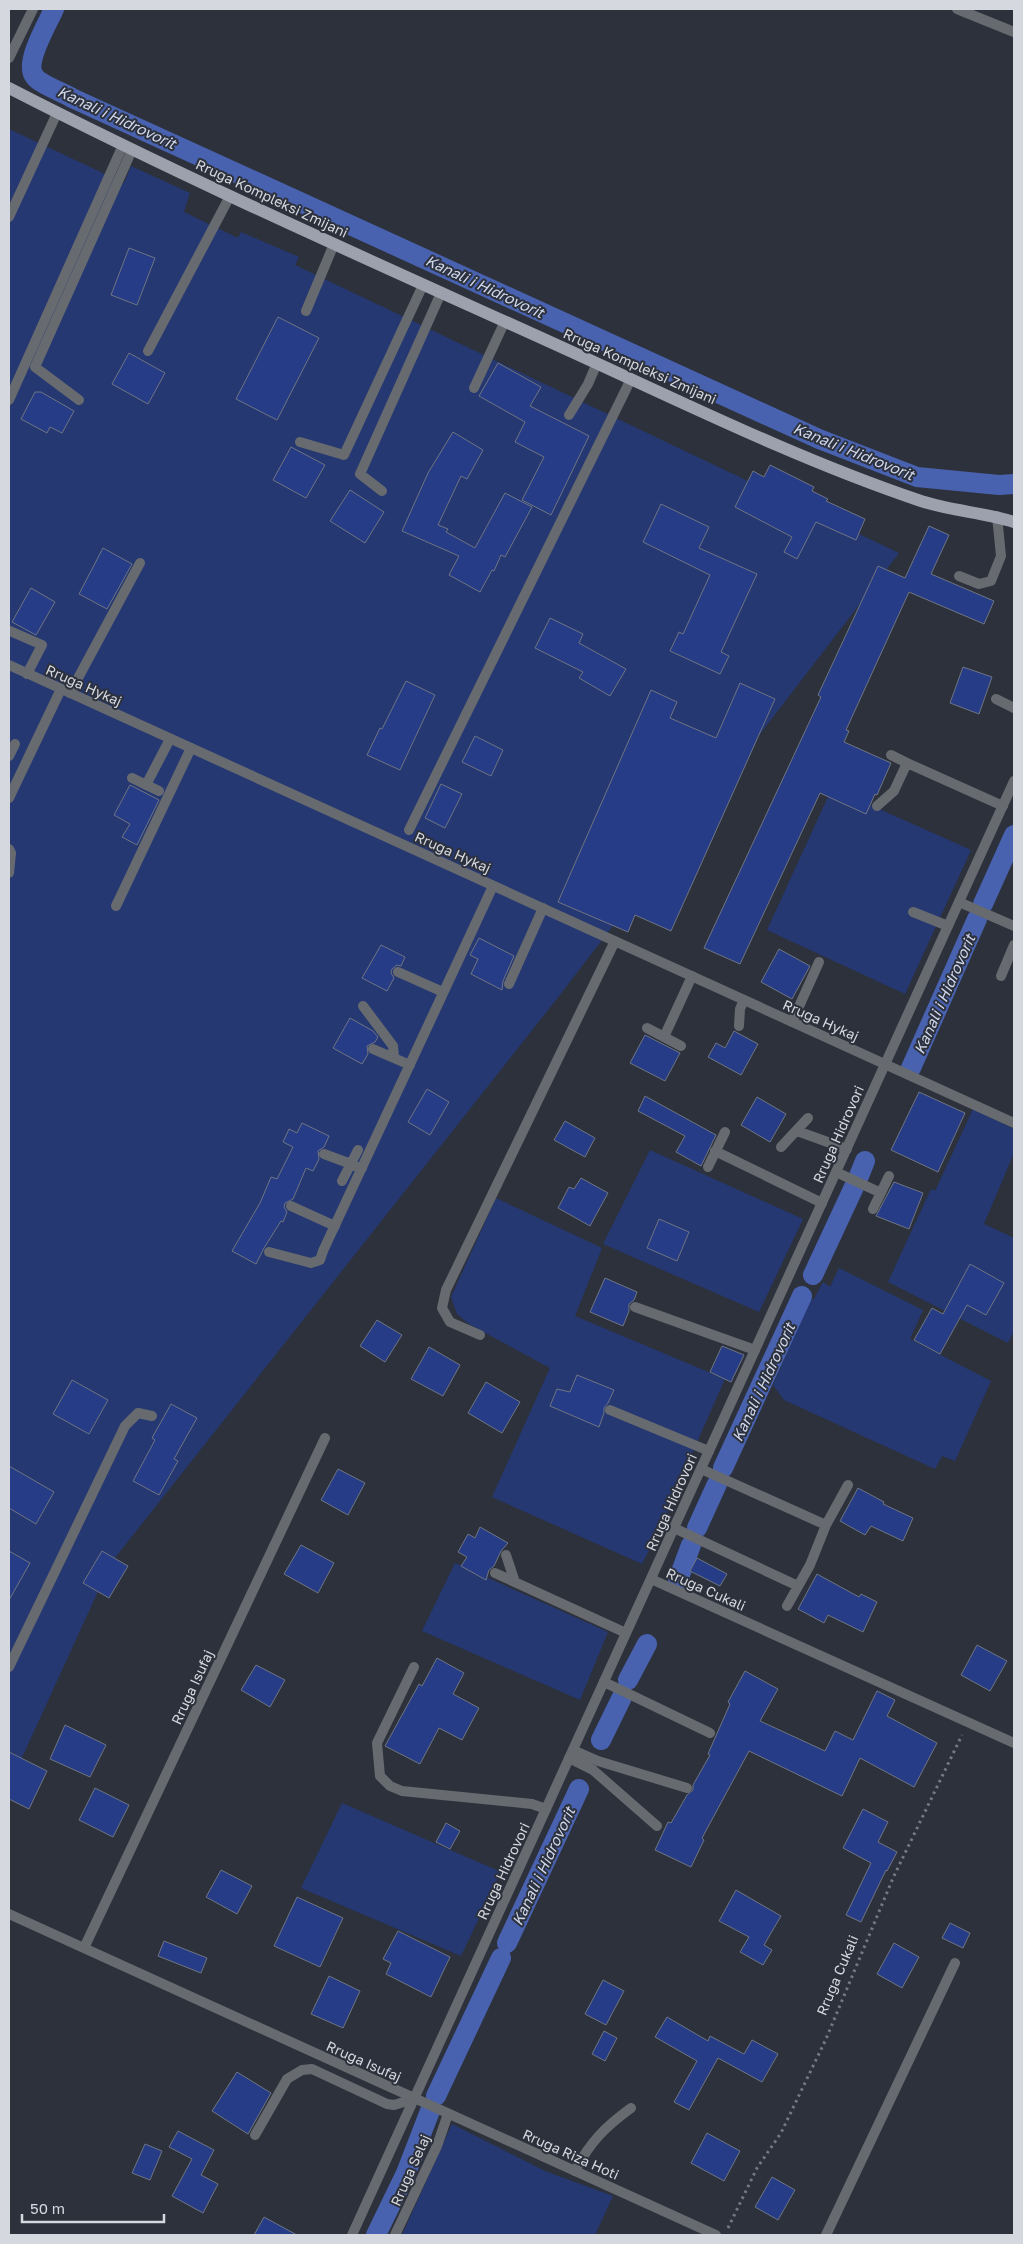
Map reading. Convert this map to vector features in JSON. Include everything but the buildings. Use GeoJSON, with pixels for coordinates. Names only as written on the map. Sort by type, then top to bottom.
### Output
{"type":"FeatureCollection","features":[{"type":"Feature","properties":{"kind":"main road","name":"Rruga Kompleksi Zmijani"},"geometry":{"type":"LineString","coordinates":[[9,88],[230,196],[794,453],[922,502],[997,516],[1014,522]]}},
{"type":"Feature","properties":{"kind":"main road","name":"Rruga Kompleksi Zmijani"},"geometry":{"type":"LineString","coordinates":[[997,516],[1014,512]]}},
{"type":"Feature","properties":{"kind":"street"},"geometry":{"type":"LineString","coordinates":[[9,58],[33,9]]}},
{"type":"Feature","properties":{"kind":"street"},"geometry":{"type":"LineString","coordinates":[[957,9],[1014,32]]}},
{"type":"Feature","properties":{"kind":"street"},"geometry":{"type":"LineString","coordinates":[[9,216],[58,113]]}},
{"type":"Feature","properties":{"kind":"street"},"geometry":{"type":"LineString","coordinates":[[79,400],[35,367],[128,147]]}},
{"type":"Feature","properties":{"kind":"street"},"geometry":{"type":"LineString","coordinates":[[9,400],[128,147]]}},
{"type":"Feature","properties":{"kind":"street"},"geometry":{"type":"LineString","coordinates":[[148,351],[230,196]]}},
{"type":"Feature","properties":{"kind":"street"},"geometry":{"type":"LineString","coordinates":[[306,311],[334,244]]}},
{"type":"Feature","properties":{"kind":"street"},"geometry":{"type":"LineString","coordinates":[[300,442],[344,455],[424,285]]}},
{"type":"Feature","properties":{"kind":"street"},"geometry":{"type":"LineString","coordinates":[[382,491],[360,474],[441,293]]}},
{"type":"Feature","properties":{"kind":"street"},"geometry":{"type":"LineString","coordinates":[[474,388],[505,322]]}},
{"type":"Feature","properties":{"kind":"street"},"geometry":{"type":"LineString","coordinates":[[569,415],[588,384],[597,363]]}},
{"type":"Feature","properties":{"kind":"street"},"geometry":{"type":"LineString","coordinates":[[409,830],[631,379]]}},
{"type":"Feature","properties":{"kind":"street"},"geometry":{"type":"LineString","coordinates":[[959,576],[979,584],[991,581],[1001,556],[997,516]]}},
{"type":"Feature","properties":{"kind":"street"},"geometry":{"type":"LineString","coordinates":[[9,798],[66,691],[140,563]]}},
{"type":"Feature","properties":{"kind":"street"},"geometry":{"type":"LineString","coordinates":[[10,630],[42,645],[27,674]]}},
{"type":"Feature","properties":{"kind":"street","name":"Rruga Hykaj"},"geometry":{"type":"LineString","coordinates":[[9,667],[66,691],[1014,1123]]}},
{"type":"Feature","properties":{"kind":"street"},"geometry":{"type":"LineString","coordinates":[[996,699],[1014,708]]}},
{"type":"Feature","properties":{"kind":"street"},"geometry":{"type":"LineString","coordinates":[[146,785],[170,739]]}},
{"type":"Feature","properties":{"kind":"street"},"geometry":{"type":"LineString","coordinates":[[9,756],[15,744]]}},
{"type":"Feature","properties":{"kind":"street"},"geometry":{"type":"LineString","coordinates":[[116,906],[191,748]]}},
{"type":"Feature","properties":{"kind":"street"},"geometry":{"type":"LineString","coordinates":[[890,755],[1003,806]]}},
{"type":"Feature","properties":{"kind":"street"},"geometry":{"type":"LineString","coordinates":[[876,806],[894,791],[908,763]]}},
{"type":"Feature","properties":{"kind":"street"},"geometry":{"type":"LineString","coordinates":[[132,778],[159,791]]}},
{"type":"Feature","properties":{"kind":"street","name":"Rruga Hidrovori"},"geometry":{"type":"LineString","coordinates":[[352,2235],[1014,781]]}},
{"type":"Feature","properties":{"kind":"street"},"geometry":{"type":"LineString","coordinates":[[9,849],[11,853],[9,873]]}},
{"type":"Feature","properties":{"kind":"street"},"geometry":{"type":"LineString","coordinates":[[268,1252],[311,1263],[320,1260],[493,886]]}},
{"type":"Feature","properties":{"kind":"street"},"geometry":{"type":"LineString","coordinates":[[959,902],[1014,926]]}},
{"type":"Feature","properties":{"kind":"street"},"geometry":{"type":"LineString","coordinates":[[509,984],[543,908]]}},
{"type":"Feature","properties":{"kind":"street"},"geometry":{"type":"LineString","coordinates":[[913,912],[948,926]]}},
{"type":"Feature","properties":{"kind":"street"},"geometry":{"type":"LineString","coordinates":[[480,1335],[450,1322],[442,1308],[446,1290],[615,941]]}},
{"type":"Feature","properties":{"kind":"street"},"geometry":{"type":"LineString","coordinates":[[1002,976],[1014,945]]}},
{"type":"Feature","properties":{"kind":"street"},"geometry":{"type":"LineString","coordinates":[[792,1022],[819,962]]}},
{"type":"Feature","properties":{"kind":"street"},"geometry":{"type":"LineString","coordinates":[[398,972],[443,992]]}},
{"type":"Feature","properties":{"kind":"street"},"geometry":{"type":"LineString","coordinates":[[664,1037],[692,976]]}},
{"type":"Feature","properties":{"kind":"street"},"geometry":{"type":"LineString","coordinates":[[738,1026],[740,1009],[744,1000]]}},
{"type":"Feature","properties":{"kind":"street"},"geometry":{"type":"LineString","coordinates":[[363,1006],[393,1046],[394,1057]]}},
{"type":"Feature","properties":{"kind":"street"},"geometry":{"type":"LineString","coordinates":[[647,1028],[681,1046]]}},
{"type":"Feature","properties":{"kind":"street"},"geometry":{"type":"LineString","coordinates":[[373,1049],[410,1065]]}},
{"type":"Feature","properties":{"kind":"street"},"geometry":{"type":"LineString","coordinates":[[781,1147],[808,1118]]}},
{"type":"Feature","properties":{"kind":"street"},"geometry":{"type":"LineString","coordinates":[[796,1131],[847,1149]]}},
{"type":"Feature","properties":{"kind":"street"},"geometry":{"type":"LineString","coordinates":[[708,1167],[725,1132]]}},
{"type":"Feature","properties":{"kind":"street"},"geometry":{"type":"LineString","coordinates":[[342,1181],[358,1150]]}},
{"type":"Feature","properties":{"kind":"street"},"geometry":{"type":"LineString","coordinates":[[715,1151],[822,1203]]}},
{"type":"Feature","properties":{"kind":"street"},"geometry":{"type":"LineString","coordinates":[[324,1154],[362,1168]]}},
{"type":"Feature","properties":{"kind":"street"},"geometry":{"type":"LineString","coordinates":[[836,1172],[881,1194]]}},
{"type":"Feature","properties":{"kind":"street"},"geometry":{"type":"LineString","coordinates":[[873,1209],[889,1176]]}},
{"type":"Feature","properties":{"kind":"street"},"geometry":{"type":"LineString","coordinates":[[291,1206],[335,1226]]}},
{"type":"Feature","properties":{"kind":"street"},"geometry":{"type":"LineString","coordinates":[[635,1307],[755,1350]]}},
{"type":"Feature","properties":{"kind":"street"},"geometry":{"type":"LineString","coordinates":[[610,1410],[709,1451]]}},
{"type":"Feature","properties":{"kind":"street"},"geometry":{"type":"LineString","coordinates":[[9,1667],[125,1426],[138,1413],[152,1416]]}},
{"type":"Feature","properties":{"kind":"street","name":"Rruga Isufaj"},"geometry":{"type":"LineString","coordinates":[[84,1948],[325,1438]]}},
{"type":"Feature","properties":{"kind":"street"},"geometry":{"type":"LineString","coordinates":[[701,1469],[826,1526]]}},
{"type":"Feature","properties":{"kind":"street"},"geometry":{"type":"LineString","coordinates":[[787,1606],[817,1551],[826,1526],[848,1485]]}},
{"type":"Feature","properties":{"kind":"street"},"geometry":{"type":"LineString","coordinates":[[674,1528],[798,1586]]}},
{"type":"Feature","properties":{"kind":"street"},"geometry":{"type":"LineString","coordinates":[[506,1555],[515,1582]]}},
{"type":"Feature","properties":{"kind":"street"},"geometry":{"type":"LineString","coordinates":[[496,1573],[626,1633]]}},
{"type":"Feature","properties":{"kind":"street","name":"Rruga Cukali"},"geometry":{"type":"LineString","coordinates":[[651,1579],[1014,1743]]}},
{"type":"Feature","properties":{"kind":"street"},"geometry":{"type":"LineString","coordinates":[[414,1667],[377,1742],[380,1776],[390,1786],[402,1791],[532,1804],[546,1809]]}},
{"type":"Feature","properties":{"kind":"street"},"geometry":{"type":"LineString","coordinates":[[604,1682],[710,1732]]}},
{"type":"Feature","properties":{"kind":"street"},"geometry":{"type":"LineString","coordinates":[[571,1754],[687,1788]]}},
{"type":"Feature","properties":{"kind":"street"},"geometry":{"type":"LineString","coordinates":[[571,1754],[593,1770],[657,1826]]}},
{"type":"Feature","properties":{"kind":"street","name":"Rruga Isufaj"},"geometry":{"type":"LineString","coordinates":[[9,1914],[414,2099]]}},
{"type":"Feature","properties":{"kind":"street"},"geometry":{"type":"LineString","coordinates":[[826,2235],[956,1962]]}},
{"type":"Feature","properties":{"kind":"street"},"geometry":{"type":"LineString","coordinates":[[255,2135],[287,2079],[302,2070],[312,2069],[387,2104],[394,2105],[414,2099]]}},
{"type":"Feature","properties":{"kind":"street","name":"Rruga Riza Hoti"},"geometry":{"type":"LineString","coordinates":[[414,2099],[716,2235]]}},
{"type":"Feature","properties":{"kind":"street"},"geometry":{"type":"LineString","coordinates":[[574,2171],[585,2152],[601,2131],[631,2108]]}},
{"type":"Feature","properties":{"kind":"street","name":"Rruga Selaj"},"geometry":{"type":"LineString","coordinates":[[395,2235],[437,2146],[448,2114]]}},
{"type":"Feature","properties":{"kind":"path","name":"Rruga Cukali"},"geometry":{"type":"LineString","coordinates":[[725,2235],[757,2168],[781,2134],[826,2039],[893,1878],[969,1722]]}},
{"type":"Feature","properties":{"kind":"shaded area"},"geometry":{"type":"Polygon","coordinates":[[[9,129],[124,183],[131,166],[190,193],[184,212],[238,238],[241,232],[299,257],[295,265],[899,553],[556,1000],[111,1563],[9,1786],[9,129]]]}},
{"type":"Feature","properties":{"kind":"shaded area"},"geometry":{"type":"Polygon","coordinates":[[[832,788],[971,850],[905,994],[767,930],[832,788]]]}},
{"type":"Feature","properties":{"kind":"shaded area"},"geometry":{"type":"Polygon","coordinates":[[[973,1109],[1014,1129],[1014,1153],[984,1224],[1014,1238],[1014,1331],[1008,1343],[888,1282],[931,1189],[935,1191],[973,1109]]]}},
{"type":"Feature","properties":{"kind":"shaded area"},"geometry":{"type":"Polygon","coordinates":[[[650,1150],[803,1219],[759,1312],[603,1244],[650,1150]]]}},
{"type":"Feature","properties":{"kind":"shaded area"},"geometry":{"type":"Polygon","coordinates":[[[496,1198],[602,1248],[575,1316],[725,1379],[677,1487],[677,1495],[642,1564],[492,1497],[550,1368],[469,1324],[457,1314],[451,1297],[496,1198]]]}},
{"type":"Feature","properties":{"kind":"shaded area"},"geometry":{"type":"Polygon","coordinates":[[[839,1268],[923,1310],[910,1339],[991,1381],[955,1461],[942,1456],[935,1469],[784,1400],[773,1385],[810,1300],[814,1299],[823,1282],[830,1287],[839,1268]]]}},
{"type":"Feature","properties":{"kind":"shaded area"},"geometry":{"type":"Polygon","coordinates":[[[455,1563],[608,1632],[580,1700],[422,1631],[455,1563]]]}},
{"type":"Feature","properties":{"kind":"shaded area"},"geometry":{"type":"Polygon","coordinates":[[[342,1803],[501,1872],[461,1956],[301,1888],[342,1803]]]}},
{"type":"Feature","properties":{"kind":"shaded area"},"geometry":{"type":"Polygon","coordinates":[[[452,2124],[545,2171],[613,2196],[595,2235],[402,2235],[452,2124]]]}},
{"type":"Feature","properties":{"kind":"waterway","name":"Kanali i Hidrovorit"},"geometry":{"type":"LineString","coordinates":[[54,9],[34,53],[32,71],[35,77],[42,83],[72,98],[819,439],[917,477],[999,485],[1014,484]]}},
{"type":"Feature","properties":{"kind":"waterway","name":"Kanali i Hidrovorit"},"geometry":{"type":"LineString","coordinates":[[983,904],[1014,835]]}},
{"type":"Feature","properties":{"kind":"waterway","name":"Kanali i Hidrovorit"},"geometry":{"type":"LineString","coordinates":[[911,1068],[977,919]]}},
{"type":"Feature","properties":{"kind":"waterway","name":"Kanali i Hidrovorit"},"geometry":{"type":"LineString","coordinates":[[859,1176],[865,1161]]}},
{"type":"Feature","properties":{"kind":"waterway","name":"Kanali i Hidrovorit"},"geometry":{"type":"LineString","coordinates":[[813,1275],[854,1187]]}},
{"type":"Feature","properties":{"kind":"waterway","name":"Kanali i Hidrovorit"},"geometry":{"type":"LineString","coordinates":[[723,1468],[802,1296]]}},
{"type":"Feature","properties":{"kind":"waterway","name":"Kanali i Hidrovorit"},"geometry":{"type":"LineString","coordinates":[[697,1528],[717,1484]]}},
{"type":"Feature","properties":{"kind":"waterway","name":"Kanali i Hidrovorit"},"geometry":{"type":"LineString","coordinates":[[678,1580],[691,1545]]}},
{"type":"Feature","properties":{"kind":"waterway","name":"Kanali i Hidrovorit"},"geometry":{"type":"LineString","coordinates":[[628,1680],[647,1644]]}},
{"type":"Feature","properties":{"kind":"waterway","name":"Kanali i Hidrovorit"},"geometry":{"type":"LineString","coordinates":[[601,1740],[622,1697]]}},
{"type":"Feature","properties":{"kind":"waterway","name":"Kanali i Hidrovorit"},"geometry":{"type":"LineString","coordinates":[[507,1943],[579,1789]]}},
{"type":"Feature","properties":{"kind":"waterway","name":"Kanali i Hidrovorit"},"geometry":{"type":"LineString","coordinates":[[436,2096],[501,1958]]}},
{"type":"Feature","properties":{"kind":"waterway","name":"Kanali i Hidrovorit"},"geometry":{"type":"LineString","coordinates":[[376,2235],[406,2173],[430,2111]]}}]}
